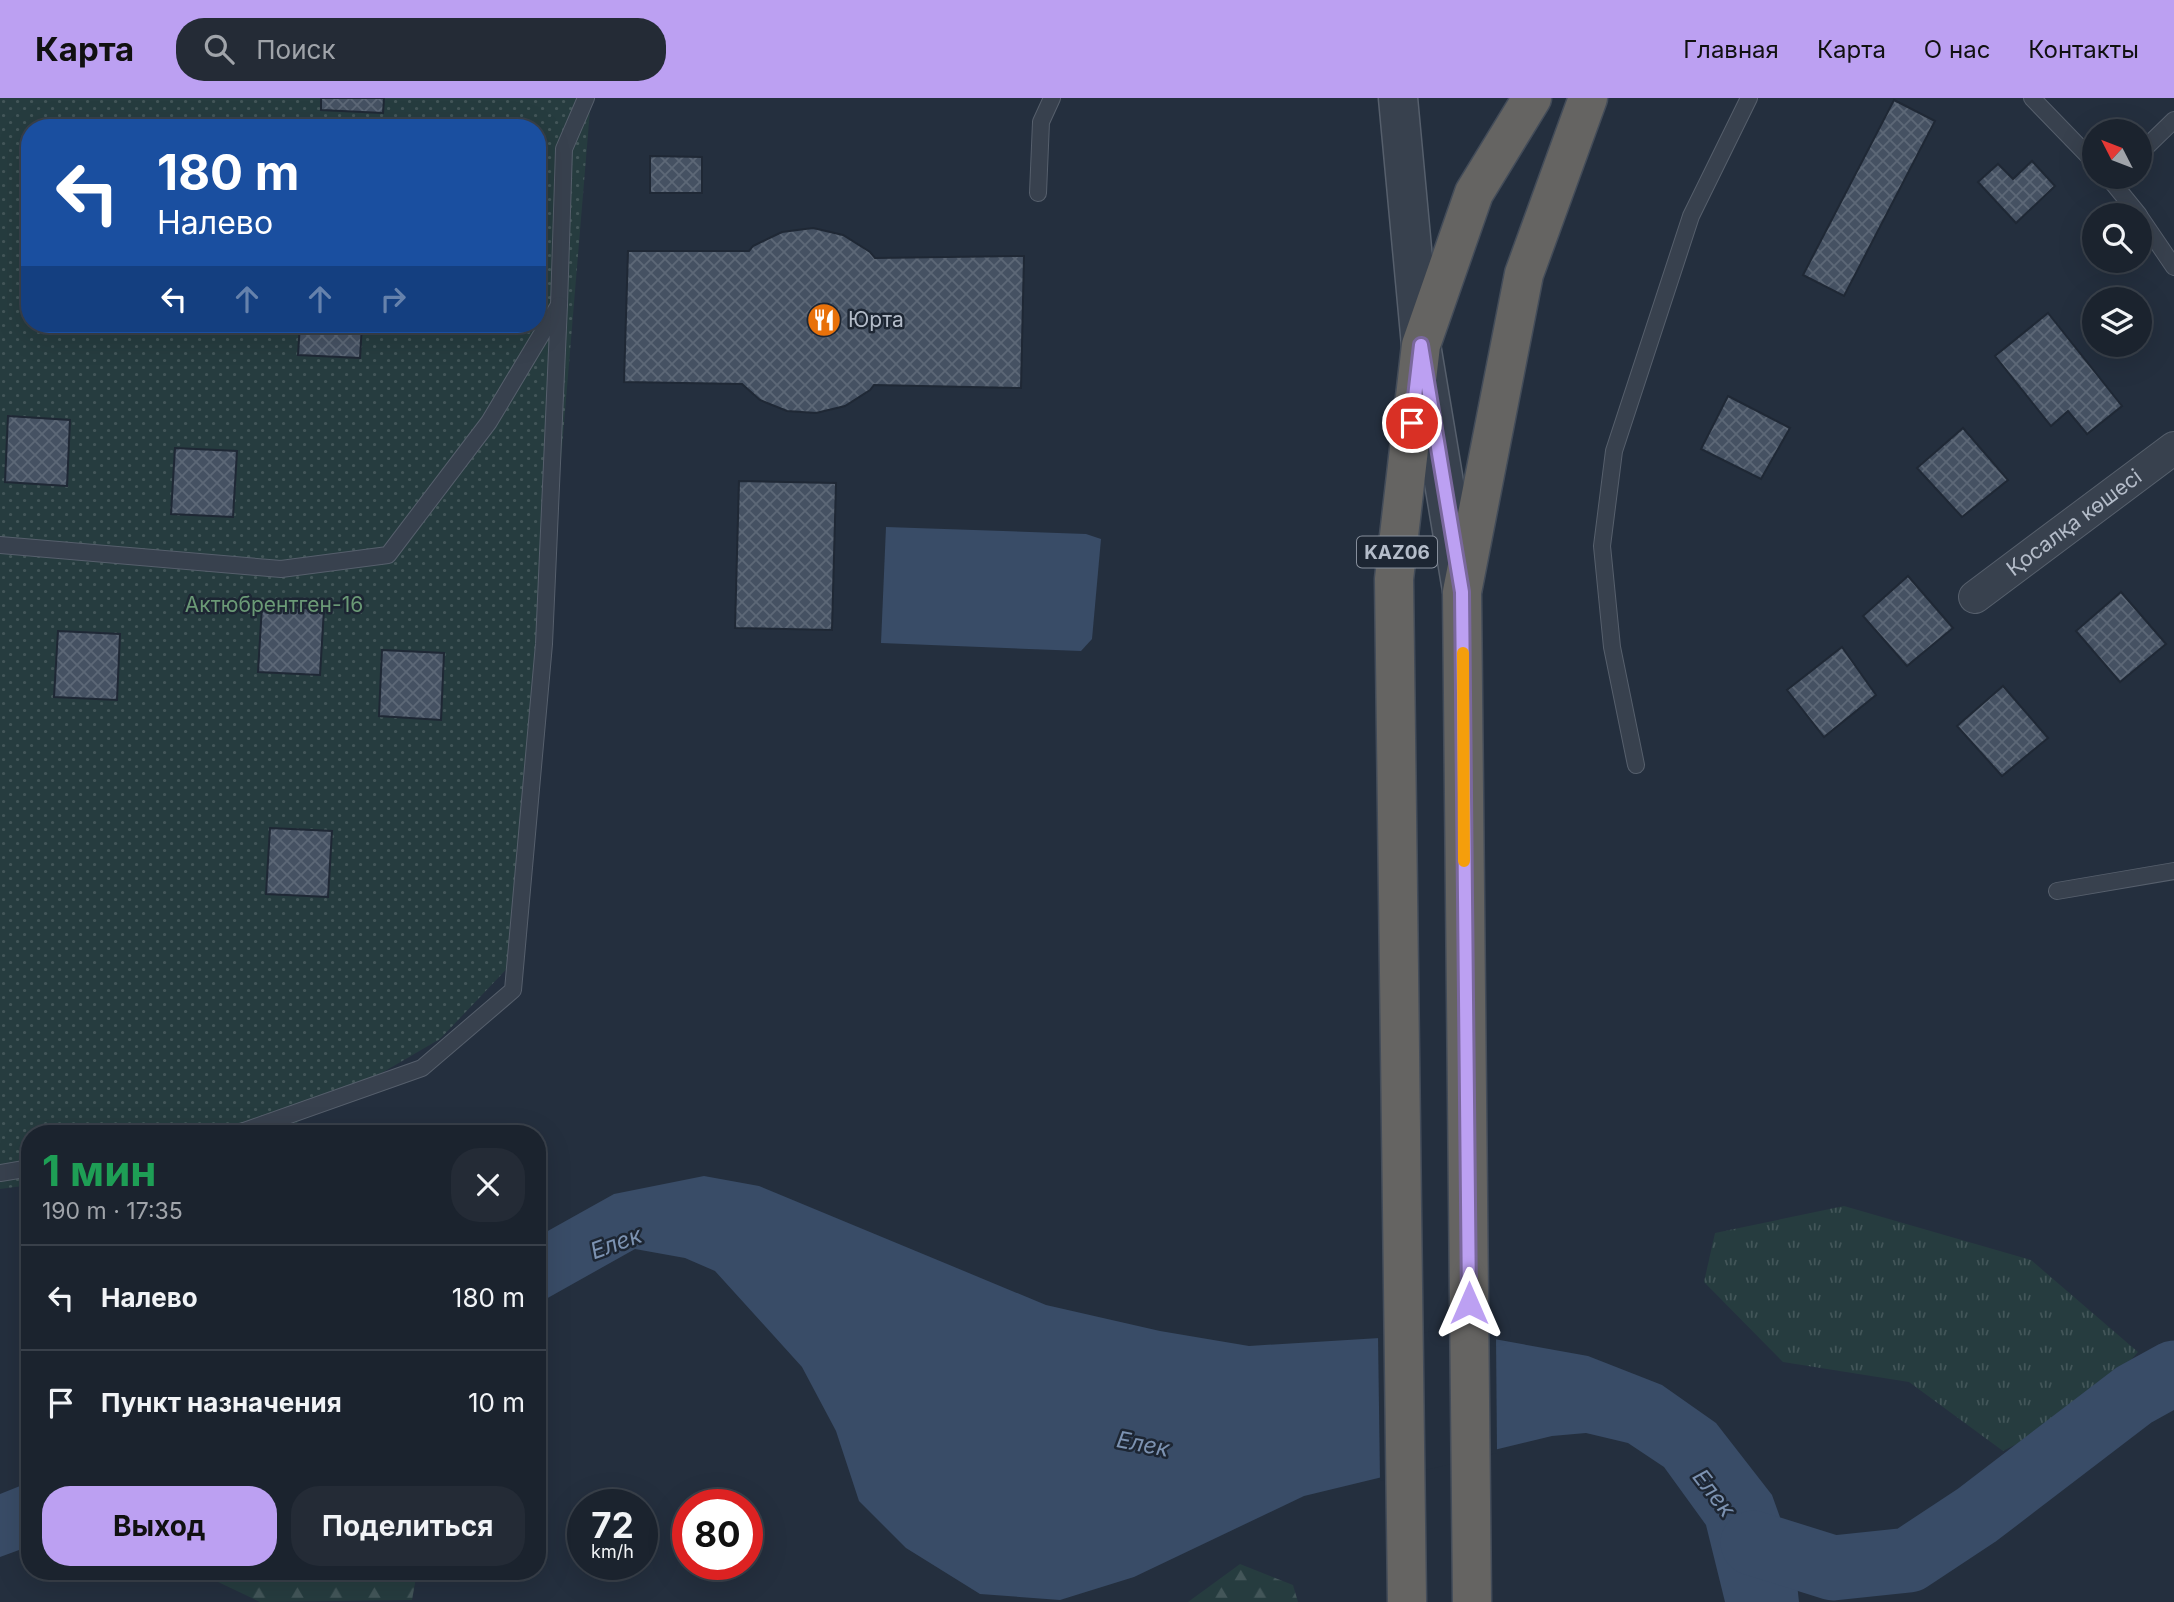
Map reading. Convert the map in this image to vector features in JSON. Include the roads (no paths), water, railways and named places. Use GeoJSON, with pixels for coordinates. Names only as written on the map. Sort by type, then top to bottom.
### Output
{"type":"FeatureCollection","features":[{"type":"Feature","properties":{"kind":"highway","name":"KАZ06"},"geometry":{"type":"LineString","coordinates":[[1407,1602],[1394,579],[1421,345],[1474,193],[1532,98]]}},
{"type":"Feature","properties":{"kind":"highway","name":"KАZ06"},"geometry":{"type":"LineString","coordinates":[[1472,1602],[1462,592],[1524,274],[1588,98]]}},
{"type":"Feature","properties":{"kind":"street"},"geometry":{"type":"LineString","coordinates":[[1398,98],[1421,345],[1462,592]]}},
{"type":"Feature","properties":{"kind":"street","name":"Қосалқа көшесі"},"geometry":{"type":"LineString","coordinates":[[1975,597],[2174,448]]}},
{"type":"Feature","properties":{"kind":"lane"},"geometry":{"type":"LineString","coordinates":[[261,1125],[422,1068],[513,990],[544,644],[564,149],[586,98]]}},
{"type":"Feature","properties":{"kind":"lane"},"geometry":{"type":"LineString","coordinates":[[1038,192],[1041,121],[1052,98]]}},
{"type":"Feature","properties":{"kind":"lane"},"geometry":{"type":"LineString","coordinates":[[1636,765],[1612,647],[1602,545],[1614,451],[1691,216],[1749,98]]}},
{"type":"Feature","properties":{"kind":"lane"},"geometry":{"type":"LineString","coordinates":[[2032,98],[2082,150]]}},
{"type":"Feature","properties":{"kind":"lane"},"geometry":{"type":"LineString","coordinates":[[2152,141],[2174,120]]}},
{"type":"Feature","properties":{"kind":"lane"},"geometry":{"type":"LineString","coordinates":[[2152,234],[2174,267]]}},
{"type":"Feature","properties":{"kind":"lane"},"geometry":{"type":"LineString","coordinates":[[546,327],[559,305]]}},
{"type":"Feature","properties":{"kind":"lane"},"geometry":{"type":"LineString","coordinates":[[0,545],[281,569],[388,555],[489,422],[542,333]]}},
{"type":"Feature","properties":{"kind":"lane"},"geometry":{"type":"LineString","coordinates":[[2057,891],[2174,871]]}},
{"type":"Feature","properties":{"kind":"lane"},"geometry":{"type":"LineString","coordinates":[[0,1173],[21,1170]]}},
{"type":"Feature","properties":{"kind":"water"},"geometry":{"type":"Polygon","coordinates":[[[886,527],[1086,534],[1101,539],[1092,639],[1081,651],[881,643],[886,527]]]}},
{"type":"Feature","properties":{"kind":"water"},"geometry":{"type":"Polygon","coordinates":[[[704,1176],[759,1186],[1046,1305],[1160,1331],[1249,1346],[1461,1333],[1588,1356],[1662,1385],[1716,1423],[1772,1495],[1794,1556],[1799,1602],[1725,1602],[1706,1525],[1664,1467],[1628,1443],[1586,1433],[1552,1436],[1304,1496],[1134,1577],[1060,1600],[980,1594],[906,1548],[859,1501],[836,1431],[802,1367],[715,1271],[685,1258],[635,1249],[546,1299],[546,1232],[614,1194],[704,1176]]]}},
{"type":"Feature","properties":{"kind":"water"},"geometry":{"type":"Polygon","coordinates":[[[21,1486],[21,1549],[0,1557],[0,1494],[21,1486]]]}},
{"type":"Feature","properties":{"kind":"waterway","name":"Елек"},"geometry":{"type":"LineString","coordinates":[[1753,1543],[1833,1568],[1909,1560],[1977,1515],[2134,1395],[2174,1373]]}},
{"type":"Feature","properties":{"kind":"place","name":"Юрта"},"geometry":{"type":"Point","coordinates":[824,320]}},
{"type":"Feature","properties":{"kind":"park label","name":"Актюбрентген-16"},"geometry":{"type":"Point","coordinates":[274,605]}}]}
